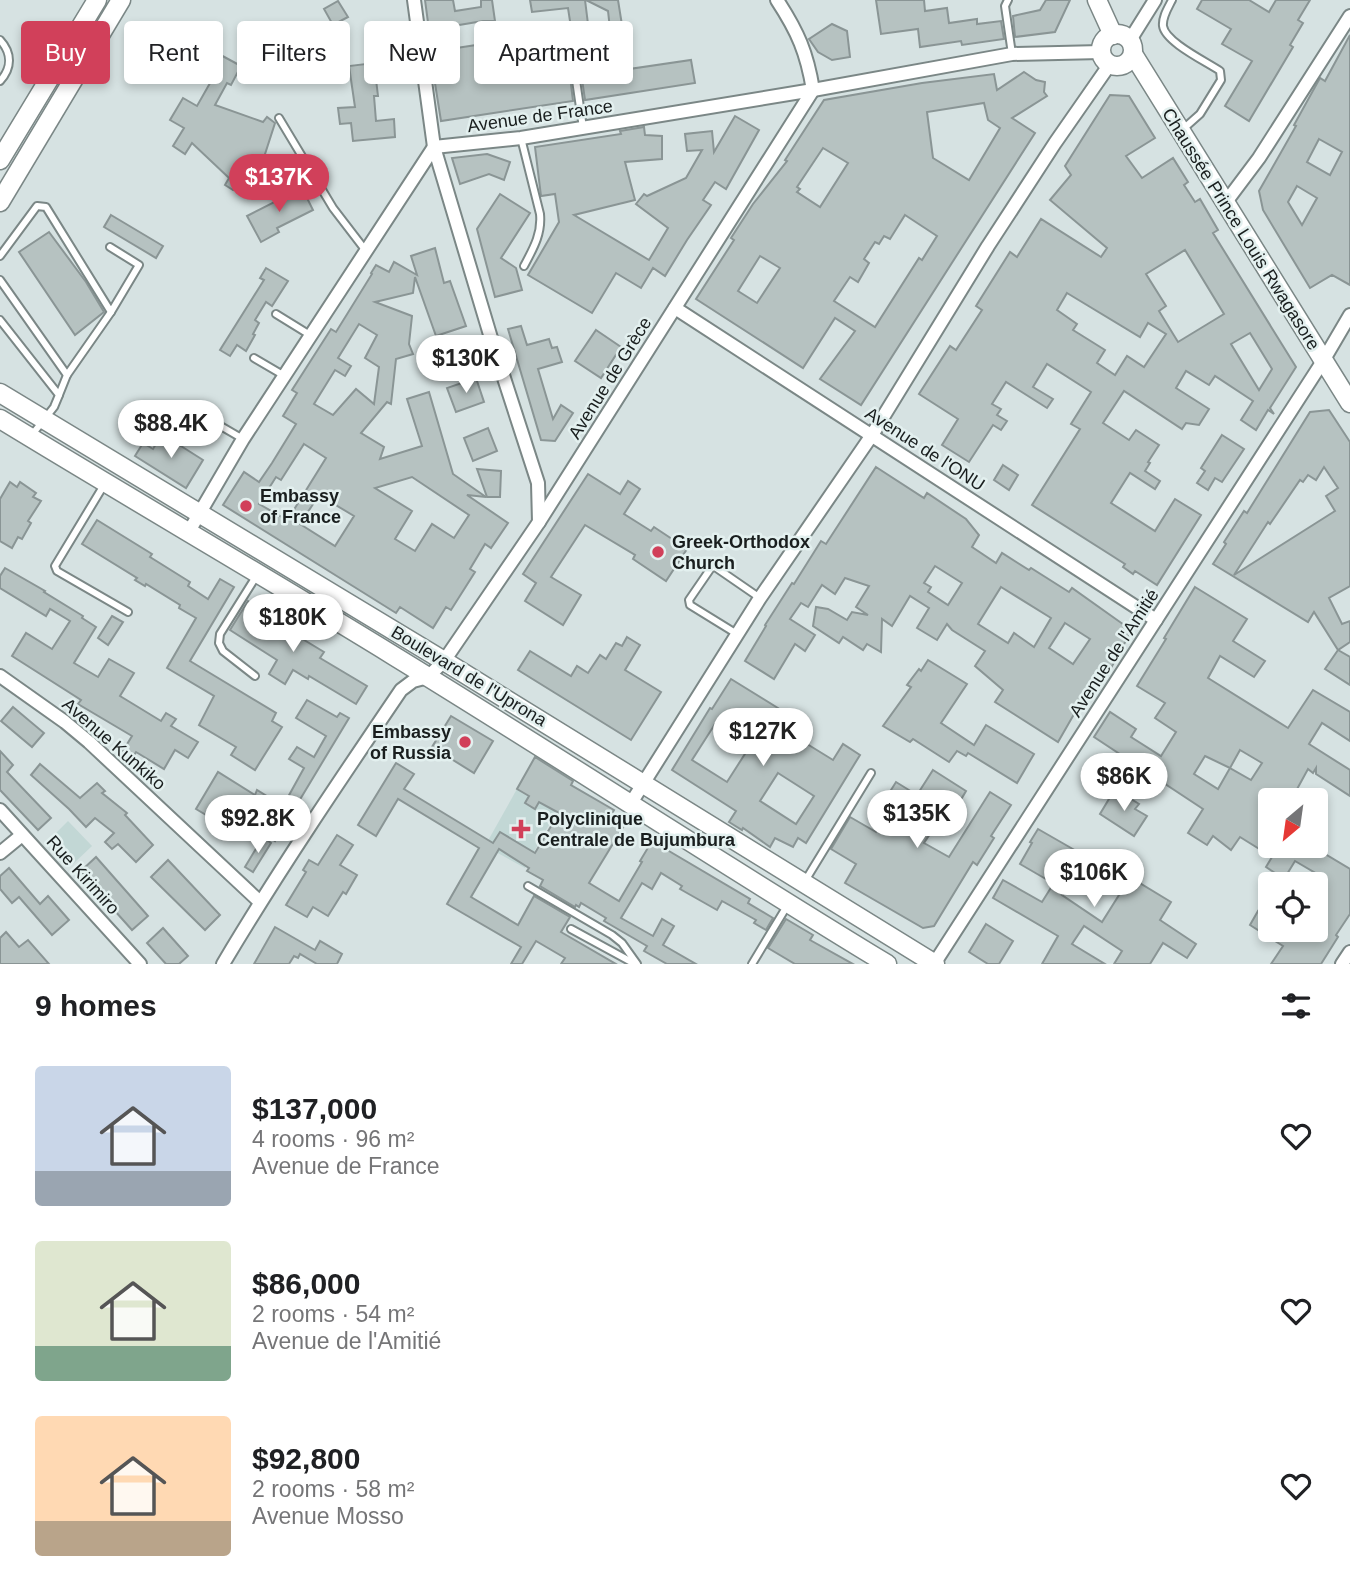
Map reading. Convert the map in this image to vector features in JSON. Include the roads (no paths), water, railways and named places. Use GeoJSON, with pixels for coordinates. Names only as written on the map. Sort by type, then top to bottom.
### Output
{"type":"FeatureCollection","features":[{"type":"Feature","properties":{"kind":"street"},"geometry":{"type":"LineString","coordinates":[[0,160],[97,0]]}},
{"type":"Feature","properties":{"kind":"street"},"geometry":{"type":"LineString","coordinates":[[0,202],[121,0]]}},
{"type":"Feature","properties":{"kind":"street"},"geometry":{"type":"LineString","coordinates":[[414,0],[434,148],[494,349],[538,483],[539,523]]}},
{"type":"Feature","properties":{"kind":"street"},"geometry":{"type":"LineString","coordinates":[[777,0],[803,46],[813,90]]}},
{"type":"Feature","properties":{"kind":"street","name":"Chaussée Prince Louis Rwagasore"},"geometry":{"type":"LineString","coordinates":[[1097,0],[1350,403]]}},
{"type":"Feature","properties":{"kind":"street"},"geometry":{"type":"LineString","coordinates":[[1106,58],[1121,65],[1126,63],[1125,43],[1154,0]]}},
{"type":"Feature","properties":{"kind":"street"},"geometry":{"type":"LineString","coordinates":[[1226,202],[1259,158],[1350,16]]}},
{"type":"Feature","properties":{"kind":"street"},"geometry":{"type":"LineString","coordinates":[[631,803],[760,598],[872,435],[988,246],[1055,144],[1106,58],[1103,42],[1106,38],[1125,43]]}},
{"type":"Feature","properties":{"kind":"street","name":"Avenue de France"},"geometry":{"type":"LineString","coordinates":[[434,148],[583,128],[1012,54],[1106,58]]}},
{"type":"Feature","properties":{"kind":"street","name":"Avenue de Grèce"},"geometry":{"type":"LineString","coordinates":[[223,964],[260,902],[401,690],[413,681],[428,677],[444,661],[539,523],[813,90]]}},
{"type":"Feature","properties":{"kind":"street"},"geometry":{"type":"LineString","coordinates":[[32,107],[51,118]]}},
{"type":"Feature","properties":{"kind":"street"},"geometry":{"type":"LineString","coordinates":[[188,533],[283,375],[434,148]]}},
{"type":"Feature","properties":{"kind":"street","name":"Avenue de l'ONU"},"geometry":{"type":"LineString","coordinates":[[675,308],[1156,620]]}},
{"type":"Feature","properties":{"kind":"street","name":"Avenue de l'Amitié"},"geometry":{"type":"LineString","coordinates":[[935,964],[1350,315]]}},
{"type":"Feature","properties":{"kind":"street","name":"Boulevard de l'Uprona"},"geometry":{"type":"LineString","coordinates":[[0,393],[444,661],[935,964]]}},
{"type":"Feature","properties":{"kind":"street","name":"Boulevard de l'Uprona"},"geometry":{"type":"LineString","coordinates":[[0,419],[428,677],[887,964]]}},
{"type":"Feature","properties":{"kind":"street","name":"Avenue Kunkiko"},"geometry":{"type":"LineString","coordinates":[[0,676],[89,742],[260,902]]}},
{"type":"Feature","properties":{"kind":"street","name":"Rue Kirimiro"},"geometry":{"type":"LineString","coordinates":[[0,810],[140,964]]}},
{"type":"Feature","properties":{"kind":"street"},"geometry":{"type":"LineString","coordinates":[[0,853],[22,835]]}},
{"type":"Feature","properties":{"kind":"street"},"geometry":{"type":"LineString","coordinates":[[1342,964],[1350,952]]}},
{"type":"Feature","properties":{"kind":"lane"},"geometry":{"type":"LineString","coordinates":[[1007,0],[1005,6],[1012,54]]}},
{"type":"Feature","properties":{"kind":"lane"},"geometry":{"type":"LineString","coordinates":[[1172,0],[1164,15],[1163,25],[1167,35],[1222,75],[1200,114],[1181,131]]}},
{"type":"Feature","properties":{"kind":"lane"},"geometry":{"type":"LineString","coordinates":[[0,40],[7,48],[9,62],[5,76],[0,81]]}},
{"type":"Feature","properties":{"kind":"lane"},"geometry":{"type":"LineString","coordinates":[[577,84],[583,128]]}},
{"type":"Feature","properties":{"kind":"lane"},"geometry":{"type":"LineString","coordinates":[[279,118],[334,208],[366,251]]}},
{"type":"Feature","properties":{"kind":"lane"},"geometry":{"type":"LineString","coordinates":[[521,138],[541,224],[538,240],[524,266]]}},
{"type":"Feature","properties":{"kind":"lane"},"geometry":{"type":"LineString","coordinates":[[0,256],[37,206],[46,207],[111,312]]}},
{"type":"Feature","properties":{"kind":"lane"},"geometry":{"type":"LineString","coordinates":[[30,438],[54,407],[66,375],[111,312],[139,265],[110,247]]}},
{"type":"Feature","properties":{"kind":"lane"},"geometry":{"type":"LineString","coordinates":[[0,280],[66,375]]}},
{"type":"Feature","properties":{"kind":"lane"},"geometry":{"type":"LineString","coordinates":[[276,314],[311,335]]}},
{"type":"Feature","properties":{"kind":"lane"},"geometry":{"type":"LineString","coordinates":[[0,320],[59,395]]}},
{"type":"Feature","properties":{"kind":"lane"},"geometry":{"type":"LineString","coordinates":[[254,358],[283,375]]}},
{"type":"Feature","properties":{"kind":"lane"},"geometry":{"type":"LineString","coordinates":[[200,414],[243,439]]}},
{"type":"Feature","properties":{"kind":"lane"},"geometry":{"type":"LineString","coordinates":[[105,483],[55,566],[57,571],[128,612]]}},
{"type":"Feature","properties":{"kind":"lane"},"geometry":{"type":"LineString","coordinates":[[737,634],[690,606],[689,600],[711,568],[715,567],[760,598]]}},
{"type":"Feature","properties":{"kind":"lane"},"geometry":{"type":"LineString","coordinates":[[255,676],[223,651],[219,643],[220,634],[258,573]]}},
{"type":"Feature","properties":{"kind":"lane"},"geometry":{"type":"LineString","coordinates":[[804,883],[871,773]]}},
{"type":"Feature","properties":{"kind":"lane"},"geometry":{"type":"LineString","coordinates":[[528,886],[612,934],[622,943],[636,964]]}},
{"type":"Feature","properties":{"kind":"lane"},"geometry":{"type":"LineString","coordinates":[[752,964],[788,904]]}},
{"type":"Feature","properties":{"kind":"lane"},"geometry":{"type":"LineString","coordinates":[[571,929],[636,964]]}},
{"type":"Feature","properties":{"kind":"place","name":"Embassy of France"},"geometry":{"type":"Point","coordinates":[246,506]}},
{"type":"Feature","properties":{"kind":"place","name":"Greek-Orthodox Church"},"geometry":{"type":"Point","coordinates":[658,552]}},
{"type":"Feature","properties":{"kind":"place","name":"Embassy of Russia"},"geometry":{"type":"Point","coordinates":[465,742]}},
{"type":"Feature","properties":{"kind":"place","name":"Polyclinique Centrale de Bujumbura"},"geometry":{"type":"Point","coordinates":[521,829]}}]}
